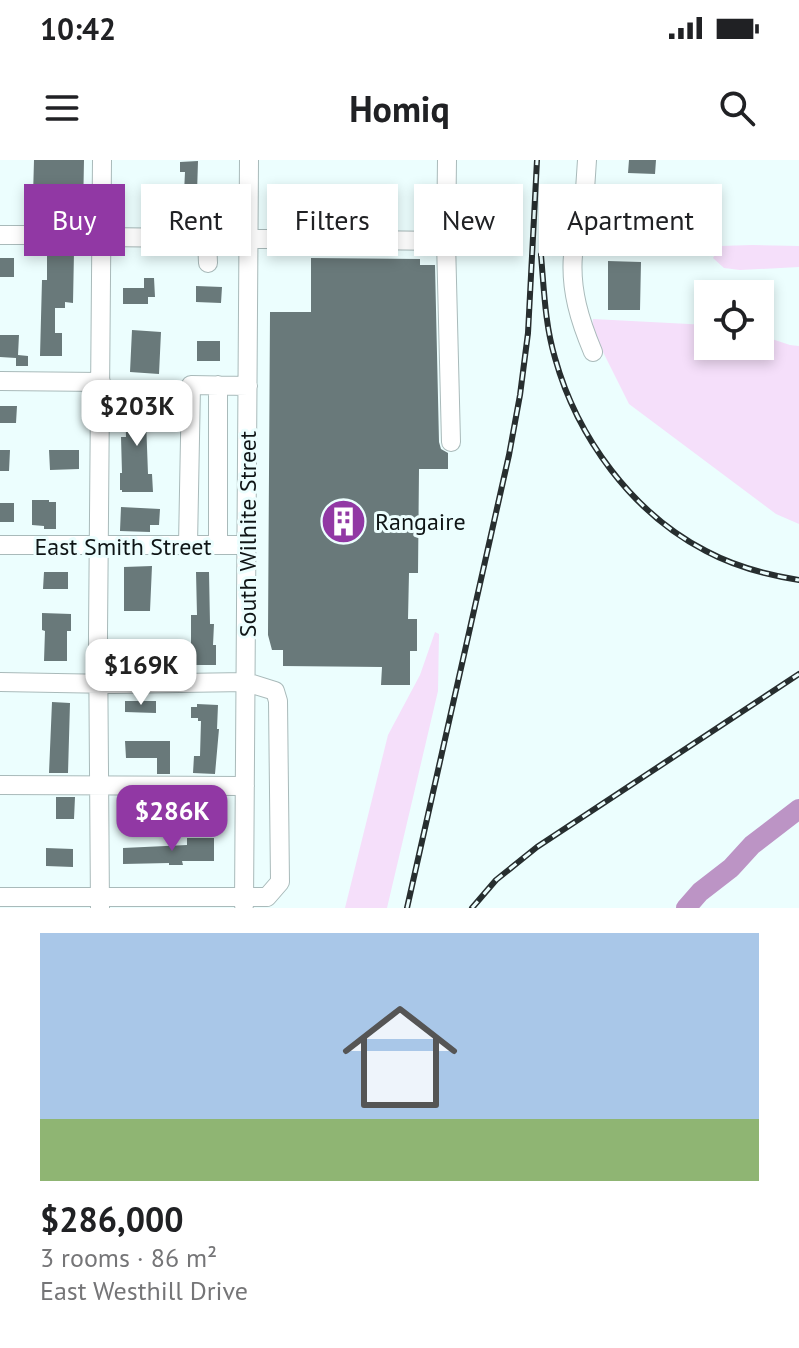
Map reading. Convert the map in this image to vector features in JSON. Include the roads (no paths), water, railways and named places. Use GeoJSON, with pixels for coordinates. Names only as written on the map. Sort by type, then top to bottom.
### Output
{"type":"FeatureCollection","features":[{"type":"Feature","properties":{"kind":"street"},"geometry":{"type":"LineString","coordinates":[[102,160],[102,184]]}},
{"type":"Feature","properties":{"kind":"street","name":"South Wilhite Street"},"geometry":{"type":"LineString","coordinates":[[249,160],[249,184]]}},
{"type":"Feature","properties":{"kind":"street"},"geometry":{"type":"LineString","coordinates":[[447,160],[447,184]]}},
{"type":"Feature","properties":{"kind":"street"},"geometry":{"type":"LineString","coordinates":[[587,160],[582,229],[574,237],[572,265],[580,321],[593,352]]}},
{"type":"Feature","properties":{"kind":"street"},"geometry":{"type":"LineString","coordinates":[[0,235],[24,235]]}},
{"type":"Feature","properties":{"kind":"street"},"geometry":{"type":"LineString","coordinates":[[251,239],[414,241]]}},
{"type":"Feature","properties":{"kind":"street"},"geometry":{"type":"LineString","coordinates":[[100,903],[98,684],[102,256]]}},
{"type":"Feature","properties":{"kind":"street"},"geometry":{"type":"LineString","coordinates":[[208,256],[208,263]]}},
{"type":"Feature","properties":{"kind":"street","name":"South Wilhite Street"},"geometry":{"type":"LineString","coordinates":[[244,902],[248,256]]}},
{"type":"Feature","properties":{"kind":"street"},"geometry":{"type":"LineString","coordinates":[[446,256],[451,442]]}},
{"type":"Feature","properties":{"kind":"street"},"geometry":{"type":"LineString","coordinates":[[0,381],[101,382]]}},
{"type":"Feature","properties":{"kind":"street"},"geometry":{"type":"LineString","coordinates":[[188,545],[191,385],[248,386]]}},
{"type":"Feature","properties":{"kind":"street"},"geometry":{"type":"LineString","coordinates":[[218,385],[218,545]]}},
{"type":"Feature","properties":{"kind":"street","name":"East Smith Street"},"geometry":{"type":"LineString","coordinates":[[0,545],[247,545]]}},
{"type":"Feature","properties":{"kind":"street"},"geometry":{"type":"LineString","coordinates":[[0,682],[246,682],[275,691],[278,701],[280,882],[267,897],[244,902],[100,903],[0,897]]}},
{"type":"Feature","properties":{"kind":"street"},"geometry":{"type":"LineString","coordinates":[[0,785],[100,785],[245,778],[279,770]]}},
{"type":"Feature","properties":{"kind":"waterway"},"geometry":{"type":"LineString","coordinates":[[686,908],[752,845],[799,809]]}},
{"type":"Feature","properties":{"kind":"railway"},"geometry":{"type":"LineString","coordinates":[[407,908],[520,395],[528,333],[537,160]]}},
{"type":"Feature","properties":{"kind":"railway"},"geometry":{"type":"LineString","coordinates":[[541,256],[547,320],[555,358],[577,416],[611,470],[654,516],[706,551],[751,569],[799,580]]}},
{"type":"Feature","properties":{"kind":"railway"},"geometry":{"type":"LineString","coordinates":[[472,908],[496,880],[537,847],[799,674]]}},
{"type":"Feature","properties":{"kind":"place","name":"Rangaire"},"geometry":{"type":"Point","coordinates":[344,521]}}]}
